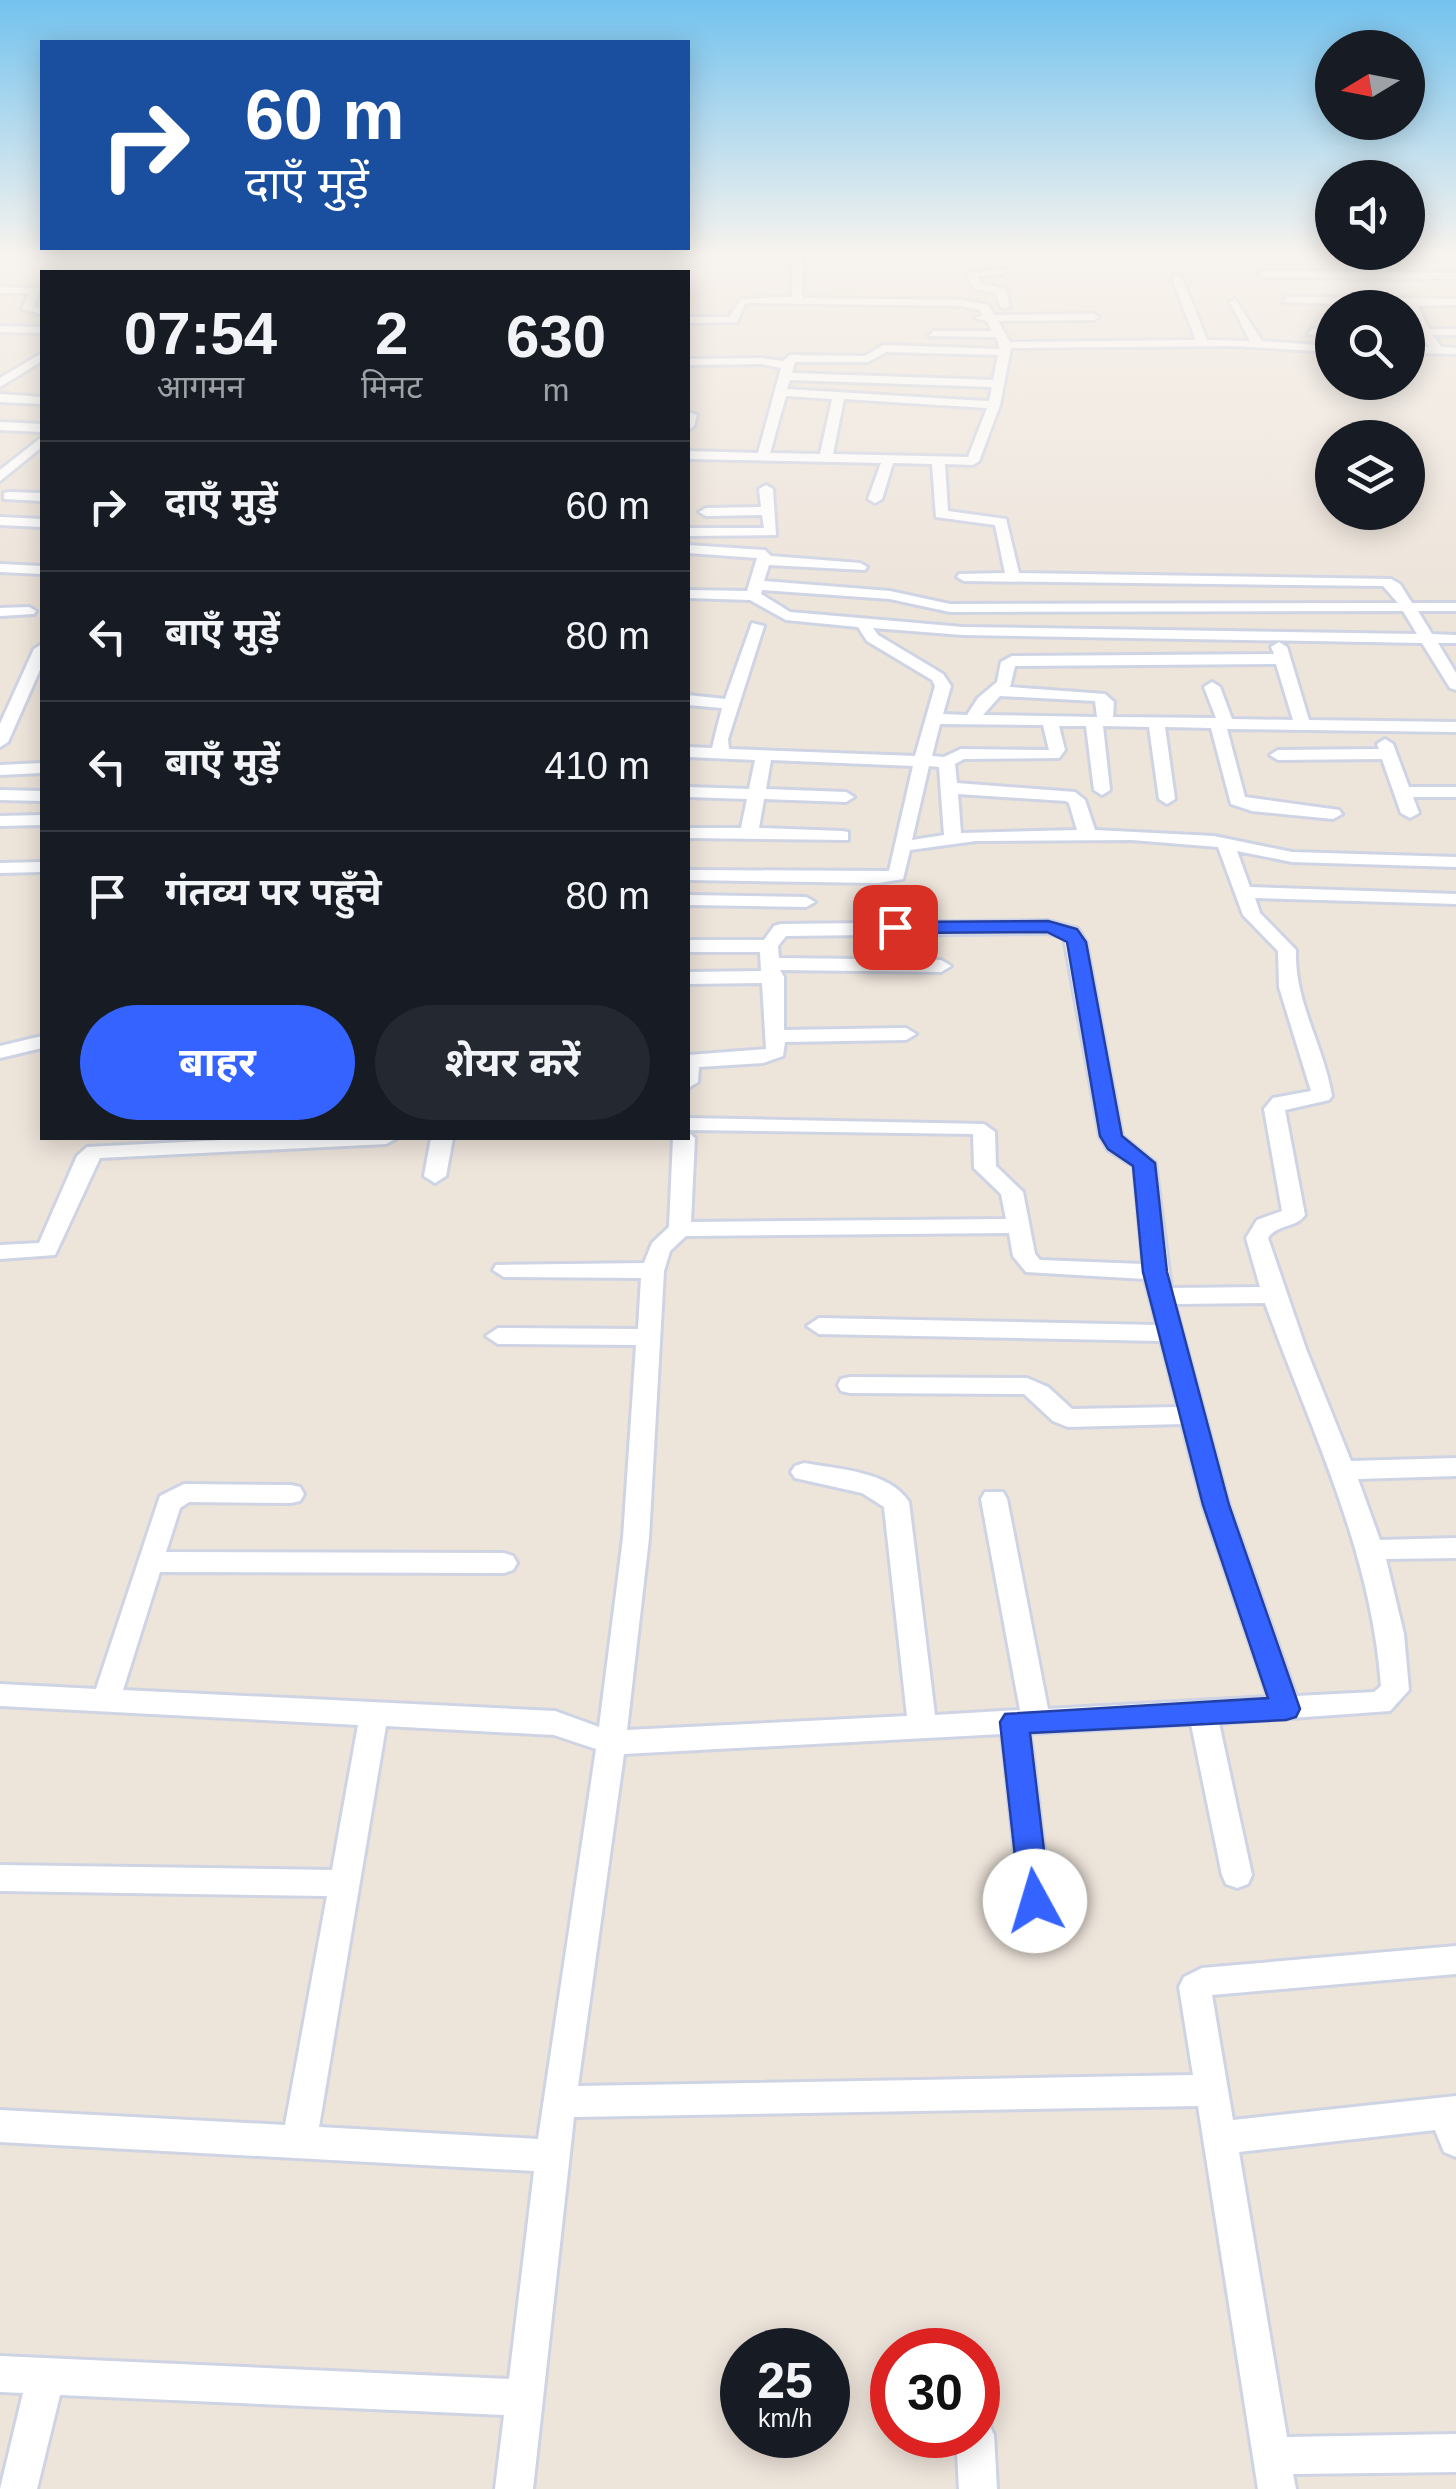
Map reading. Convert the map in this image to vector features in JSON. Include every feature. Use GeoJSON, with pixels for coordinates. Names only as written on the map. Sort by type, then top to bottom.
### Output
{"type":"FeatureCollection","features":[{"type":"Feature","properties":{"kind":"street"},"geometry":{"type":"LineString","coordinates":[[2,381],[24,367]]}},
{"type":"Feature","properties":{"kind":"street"},"geometry":{"type":"LineString","coordinates":[[775,367],[784,371],[998,384]]}},
{"type":"Feature","properties":{"kind":"street"},"geometry":{"type":"LineString","coordinates":[[763,456],[787,367]]}},
{"type":"Feature","properties":{"kind":"street"},"geometry":{"type":"LineString","coordinates":[[690,454],[938,462],[976,458],[994,405],[1000,367]]}},
{"type":"Feature","properties":{"kind":"street"},"geometry":{"type":"LineString","coordinates":[[779,392],[890,402],[994,405]]}},
{"type":"Feature","properties":{"kind":"street"},"geometry":{"type":"LineString","coordinates":[[826,458],[839,395]]}},
{"type":"Feature","properties":{"kind":"street"},"geometry":{"type":"LineString","coordinates":[[0,398],[40,400]]}},
{"type":"Feature","properties":{"kind":"street"},"geometry":{"type":"LineString","coordinates":[[0,426],[40,428]]}},
{"type":"Feature","properties":{"kind":"street"},"geometry":{"type":"LineString","coordinates":[[0,478],[40,442]]}},
{"type":"Feature","properties":{"kind":"street"},"geometry":{"type":"LineString","coordinates":[[875,499],[888,460]]}},
{"type":"Feature","properties":{"kind":"street"},"geometry":{"type":"LineString","coordinates":[[938,462],[941,514],[1002,522],[1012,577]]}},
{"type":"Feature","properties":{"kind":"street"},"geometry":{"type":"LineString","coordinates":[[690,532],[771,532],[766,490]]}},
{"type":"Feature","properties":{"kind":"street"},"geometry":{"type":"LineString","coordinates":[[9,496],[40,497]]}},
{"type":"Feature","properties":{"kind":"street"},"geometry":{"type":"LineString","coordinates":[[706,512],[770,511]]}},
{"type":"Feature","properties":{"kind":"street"},"geometry":{"type":"LineString","coordinates":[[0,522],[40,522]]}},
{"type":"Feature","properties":{"kind":"street"},"geometry":{"type":"LineString","coordinates":[[690,549],[765,554],[754,591]]}},
{"type":"Feature","properties":{"kind":"street"},"geometry":{"type":"LineString","coordinates":[[765,560],[860,567]]}},
{"type":"Feature","properties":{"kind":"street"},"geometry":{"type":"LineString","coordinates":[[0,568],[40,570]]}},
{"type":"Feature","properties":{"kind":"street"},"geometry":{"type":"LineString","coordinates":[[964,577],[1381,582],[1394,587],[1456,685]]}},
{"type":"Feature","properties":{"kind":"street"},"geometry":{"type":"LineString","coordinates":[[754,591],[786,616],[863,623],[999,632],[1456,639]]}},
{"type":"Feature","properties":{"kind":"street"},"geometry":{"type":"LineString","coordinates":[[831,620],[840,592]]}},
{"type":"Feature","properties":{"kind":"street"},"geometry":{"type":"LineString","coordinates":[[690,594],[840,592],[890,595],[950,608],[1456,608]]}},
{"type":"Feature","properties":{"kind":"street"},"geometry":{"type":"LineString","coordinates":[[1264,609],[1303,725]]}},
{"type":"Feature","properties":{"kind":"street"},"geometry":{"type":"LineString","coordinates":[[0,612],[29,612]]}},
{"type":"Feature","properties":{"kind":"street"},"geometry":{"type":"LineString","coordinates":[[690,875],[886,878],[898,874],[911,801],[936,719],[941,680],[872,638],[863,623]]}},
{"type":"Feature","properties":{"kind":"street"},"geometry":{"type":"LineString","coordinates":[[720,754],[720,739],[757,626]]}},
{"type":"Feature","properties":{"kind":"street"},"geometry":{"type":"LineString","coordinates":[[1,738],[40,653]]}},
{"type":"Feature","properties":{"kind":"street"},"geometry":{"type":"LineString","coordinates":[[972,720],[984,701],[1006,683],[1006,665],[1016,660],[1282,659]]}},
{"type":"Feature","properties":{"kind":"street"},"geometry":{"type":"LineString","coordinates":[[1212,687],[1237,800],[1252,806],[1334,814]]}},
{"type":"Feature","properties":{"kind":"street"},"geometry":{"type":"LineString","coordinates":[[998,691],[1099,698],[1106,702],[1100,722],[1102,790]]}},
{"type":"Feature","properties":{"kind":"street"},"geometry":{"type":"LineString","coordinates":[[690,700],[732,704]]}},
{"type":"Feature","properties":{"kind":"street"},"geometry":{"type":"LineString","coordinates":[[936,719],[1456,727]]}},
{"type":"Feature","properties":{"kind":"street"},"geometry":{"type":"LineString","coordinates":[[690,752],[947,762],[961,754],[1054,755],[1057,750],[1050,721]]}},
{"type":"Feature","properties":{"kind":"street"},"geometry":{"type":"LineString","coordinates":[[1156,723],[1167,798]]}},
{"type":"Feature","properties":{"kind":"street"},"geometry":{"type":"LineString","coordinates":[[1379,726],[1410,813]]}},
{"type":"Feature","properties":{"kind":"street"},"geometry":{"type":"LineString","coordinates":[[1278,755],[1389,754]]}},
{"type":"Feature","properties":{"kind":"street"},"geometry":{"type":"LineString","coordinates":[[749,833],[764,756]]}},
{"type":"Feature","properties":{"kind":"street"},"geometry":{"type":"LineString","coordinates":[[947,762],[952,837]]}},
{"type":"Feature","properties":{"kind":"street"},"geometry":{"type":"LineString","coordinates":[[0,770],[40,768]]}},
{"type":"Feature","properties":{"kind":"street"},"geometry":{"type":"LineString","coordinates":[[950,788],[1069,796],[1077,800],[1088,837]]}},
{"type":"Feature","properties":{"kind":"street"},"geometry":{"type":"LineString","coordinates":[[690,792],[846,797]]}},
{"type":"Feature","properties":{"kind":"street"},"geometry":{"type":"LineString","coordinates":[[1404,792],[1456,792]]}},
{"type":"Feature","properties":{"kind":"street"},"geometry":{"type":"LineString","coordinates":[[0,796],[40,796]]}},
{"type":"Feature","properties":{"kind":"street"},"geometry":{"type":"LineString","coordinates":[[0,821],[40,820]]}},
{"type":"Feature","properties":{"kind":"street"},"geometry":{"type":"LineString","coordinates":[[690,833],[842,836]]}},
{"type":"Feature","properties":{"kind":"street"},"geometry":{"type":"LineString","coordinates":[[905,846],[952,837],[1132,836],[1225,843],[1292,857],[1456,862]]}},
{"type":"Feature","properties":{"kind":"street"},"geometry":{"type":"LineString","coordinates":[[0,1695],[556,1724],[611,1742],[1380,1703],[1395,1690],[1387,1605],[1274,1295],[1257,1238],[1265,1225],[1294,1215],[1274,1110],[1280,1102],[1314,1100],[1322,1096],[1321,1089],[1284,973],[1287,950],[1261,928],[1242,892],[1225,843]]}},
{"type":"Feature","properties":{"kind":"street"},"geometry":{"type":"LineString","coordinates":[[0,868],[40,867]]}},
{"type":"Feature","properties":{"kind":"street"},"geometry":{"type":"LineString","coordinates":[[1242,892],[1456,900]]}},
{"type":"Feature","properties":{"kind":"street"},"geometry":{"type":"LineString","coordinates":[[690,900],[806,902]]}},
{"type":"Feature","properties":{"kind":"street"},"geometry":{"type":"LineString","coordinates":[[690,1062],[770,1056],[776,1052],[772,962],[789,927],[1048,927],[1071,933],[1076,942],[1111,1136],[1116,1145],[1144,1163],[1155,1272],[1216,1505],[1286,1709]]}},
{"type":"Feature","properties":{"kind":"street"},"geometry":{"type":"LineString","coordinates":[[690,946],[772,962],[941,966]]}},
{"type":"Feature","properties":{"kind":"street"},"geometry":{"type":"LineString","coordinates":[[690,978],[772,962]]}},
{"type":"Feature","properties":{"kind":"street"},"geometry":{"type":"LineString","coordinates":[[778,1036],[906,1034]]}},
{"type":"Feature","properties":{"kind":"street"},"geometry":{"type":"LineString","coordinates":[[0,1052],[40,1042]]}},
{"type":"Feature","properties":{"kind":"street"},"geometry":{"type":"LineString","coordinates":[[690,1124],[978,1128],[984,1132],[985,1168],[1012,1192],[1024,1256],[1034,1267],[1155,1272]]}},
{"type":"Feature","properties":{"kind":"street"},"geometry":{"type":"LineString","coordinates":[[0,1252],[47,1250],[88,1156],[95,1152],[344,1140]]}},
{"type":"Feature","properties":{"kind":"street"},"geometry":{"type":"LineString","coordinates":[[435,1176],[442,1140]]}},
{"type":"Feature","properties":{"kind":"street"},"geometry":{"type":"LineString","coordinates":[[680,1229],[684,1140]]}},
{"type":"Feature","properties":{"kind":"street"},"geometry":{"type":"LineString","coordinates":[[514,2489],[559,2102],[636,1538],[653,1271],[660,1248],[680,1229],[1018,1226]]}},
{"type":"Feature","properties":{"kind":"street"},"geometry":{"type":"LineString","coordinates":[[504,1270],[653,1271]]}},
{"type":"Feature","properties":{"kind":"street"},"geometry":{"type":"LineString","coordinates":[[1162,1296],[1274,1295]]}},
{"type":"Feature","properties":{"kind":"street"},"geometry":{"type":"LineString","coordinates":[[819,1326],[1172,1333]]}},
{"type":"Feature","properties":{"kind":"street"},"geometry":{"type":"LineString","coordinates":[[498,1336],[648,1338]]}},
{"type":"Feature","properties":{"kind":"street"},"geometry":{"type":"LineString","coordinates":[[850,1385],[1027,1386],[1042,1392],[1059,1414],[1068,1418],[1193,1415]]}},
{"type":"Feature","properties":{"kind":"street"},"geometry":{"type":"LineString","coordinates":[[1340,1470],[1456,1467]]}},
{"type":"Feature","properties":{"kind":"street"},"geometry":{"type":"LineString","coordinates":[[804,1472],[869,1485],[896,1502],[922,1727]]}},
{"type":"Feature","properties":{"kind":"street"},"geometry":{"type":"LineString","coordinates":[[106,1700],[175,1498],[184,1494],[291,1494]]}},
{"type":"Feature","properties":{"kind":"street"},"geometry":{"type":"LineString","coordinates":[[994,1499],[1025,1722],[1035,1901]]}},
{"type":"Feature","properties":{"kind":"street"},"geometry":{"type":"LineString","coordinates":[[1368,1550],[1456,1548]]}},
{"type":"Feature","properties":{"kind":"street"},"geometry":{"type":"LineString","coordinates":[[150,1562],[504,1563]]}},
{"type":"Feature","properties":{"kind":"street"},"geometry":{"type":"LineString","coordinates":[[1203,1713],[1238,1875]]}},
{"type":"Feature","properties":{"kind":"street"},"geometry":{"type":"LineString","coordinates":[[299,2143],[374,1714]]}},
{"type":"Feature","properties":{"kind":"street"},"geometry":{"type":"LineString","coordinates":[[0,1878],[344,1883]]}},
{"type":"Feature","properties":{"kind":"street"},"geometry":{"type":"LineString","coordinates":[[1456,1960],[1202,1982],[1196,1987],[1194,1998],[1274,2472],[1456,2452]]}},
{"type":"Feature","properties":{"kind":"street"},"geometry":{"type":"LineString","coordinates":[[559,2102],[1209,2090]]}},
{"type":"Feature","properties":{"kind":"street"},"geometry":{"type":"LineString","coordinates":[[1217,2138],[1453,2122]]}},
{"type":"Feature","properties":{"kind":"street"},"geometry":{"type":"LineString","coordinates":[[0,2126],[553,2156]]}},
{"type":"Feature","properties":{"kind":"street"},"geometry":{"type":"LineString","coordinates":[[0,2374],[525,2398]]}},
{"type":"Feature","properties":{"kind":"street"},"geometry":{"type":"LineString","coordinates":[[18,2489],[46,2376]]}},
{"type":"Feature","properties":{"kind":"street"},"geometry":{"type":"LineString","coordinates":[[976,2458],[978,2489]]}},
{"type":"Feature","properties":{"kind":"route"},"geometry":{"type":"LineString","coordinates":[[895,927],[1048,927],[1071,933],[1076,942],[1111,1136],[1116,1145],[1136,1154],[1144,1163],[1155,1272],[1216,1505],[1286,1709],[1015,1722],[1035,1901]]}}]}
